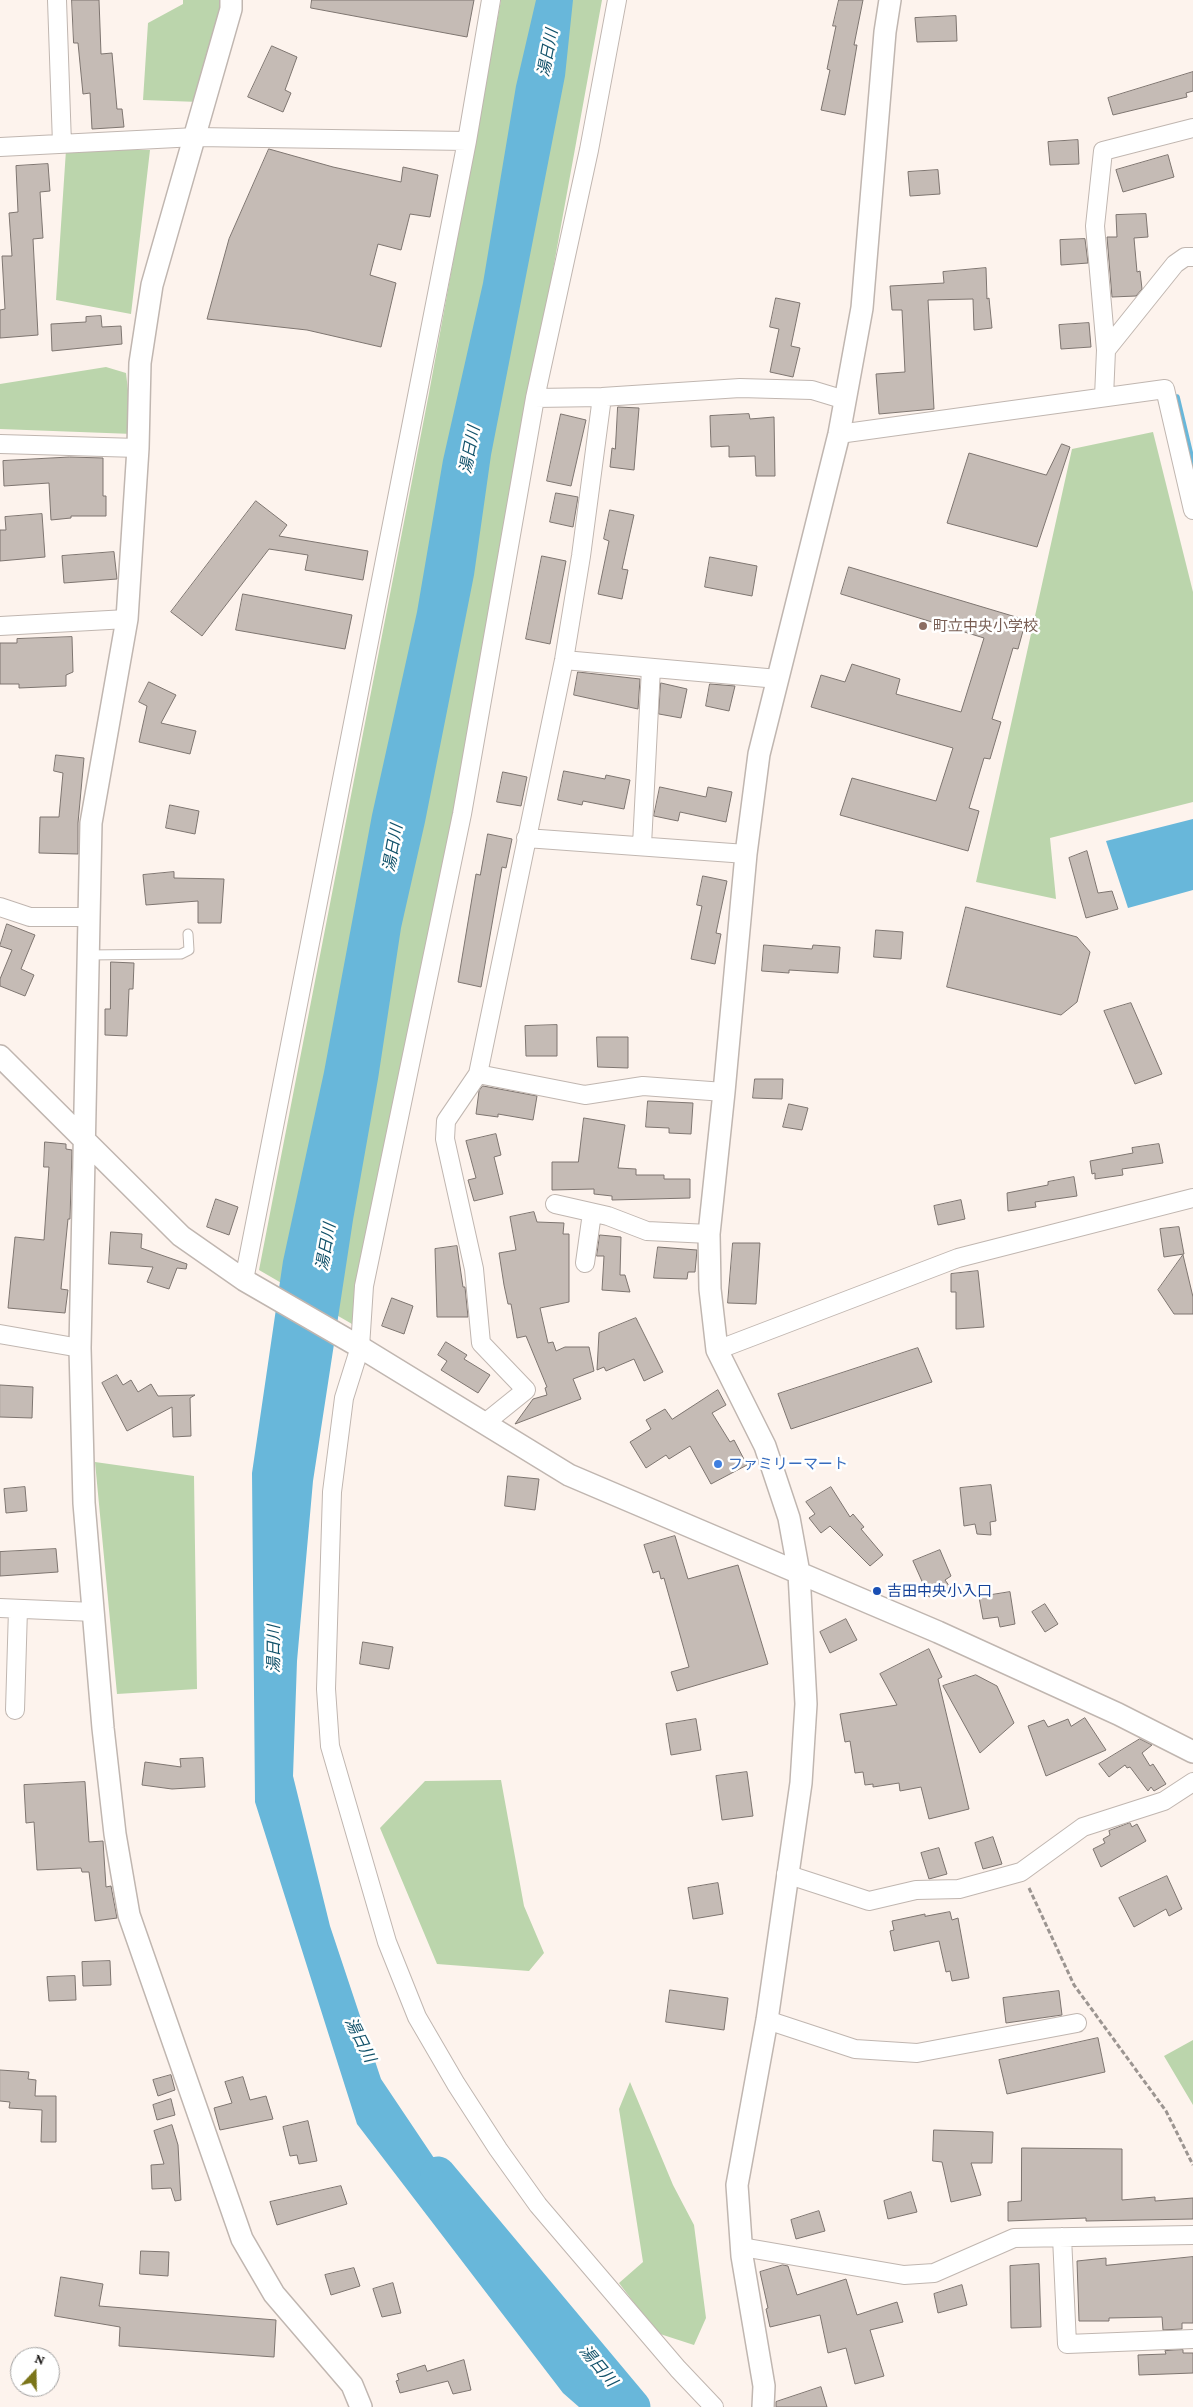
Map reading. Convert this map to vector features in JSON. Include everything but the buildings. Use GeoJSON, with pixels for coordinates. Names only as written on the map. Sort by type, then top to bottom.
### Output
{"type":"FeatureCollection","features":[{"type":"Feature","properties":{"kind":"street"},"geometry":{"type":"LineString","coordinates":[[57,0],[62,144]]}},
{"type":"Feature","properties":{"kind":"street"},"geometry":{"type":"LineString","coordinates":[[231,0],[231,9],[196,137],[152,285],[140,363],[138,448],[127,619],[90,823],[80,1348],[84,1503],[103,1728],[116,1834],[129,1915],[242,2239],[274,2294],[352,2385],[361,2407]]}},
{"type":"Feature","properties":{"kind":"street"},"geometry":{"type":"LineString","coordinates":[[250,1284],[491,0]]}},
{"type":"Feature","properties":{"kind":"street"},"geometry":{"type":"LineString","coordinates":[[618,0],[589,150],[535,398],[462,814],[364,1286],[360,1347],[344,1398],[332,1492],[326,1689],[330,1746],[387,1942],[417,2017],[456,2084],[538,2205],[678,2369],[714,2407]]}},
{"type":"Feature","properties":{"kind":"street"},"geometry":{"type":"LineString","coordinates":[[763,2407],[764,2386],[742,2247],[737,2186],[767,2020],[786,1874],[801,1783],[806,1704],[799,1573],[789,1518],[765,1446],[717,1350],[713,1322],[708,1234],[724,1092],[746,854],[759,754],[839,434],[862,308],[885,32],[890,0]]}},
{"type":"Feature","properties":{"kind":"street"},"geometry":{"type":"LineString","coordinates":[[1104,397],[1106,350],[1095,226],[1104,151],[1193,128]]}},
{"type":"Feature","properties":{"kind":"street"},"geometry":{"type":"LineString","coordinates":[[0,147],[196,137],[466,141]]}},
{"type":"Feature","properties":{"kind":"street"},"geometry":{"type":"LineString","coordinates":[[1106,350],[1175,264],[1185,257],[1193,257]]}},
{"type":"Feature","properties":{"kind":"street"},"geometry":{"type":"LineString","coordinates":[[535,398],[602,397],[740,388],[812,390],[845,400]]}},
{"type":"Feature","properties":{"kind":"street"},"geometry":{"type":"LineString","coordinates":[[839,434],[1165,389],[1193,510]]}},
{"type":"Feature","properties":{"kind":"street"},"geometry":{"type":"LineString","coordinates":[[485,1423],[526,1390],[481,1343],[474,1269],[445,1139],[446,1121],[478,1074],[564,660],[581,556],[602,397]]}},
{"type":"Feature","properties":{"kind":"street"},"geometry":{"type":"LineString","coordinates":[[0,444],[138,448]]}},
{"type":"Feature","properties":{"kind":"street"},"geometry":{"type":"LineString","coordinates":[[0,626],[127,619]]}},
{"type":"Feature","properties":{"kind":"street"},"geometry":{"type":"LineString","coordinates":[[564,660],[778,678]]}},
{"type":"Feature","properties":{"kind":"street"},"geometry":{"type":"LineString","coordinates":[[642,845],[651,668]]}},
{"type":"Feature","properties":{"kind":"street"},"geometry":{"type":"LineString","coordinates":[[526,838],[746,854]]}},
{"type":"Feature","properties":{"kind":"street"},"geometry":{"type":"LineString","coordinates":[[0,907],[30,917],[87,916]]}},
{"type":"Feature","properties":{"kind":"street"},"geometry":{"type":"LineString","coordinates":[[0,1056],[181,1236],[250,1284],[360,1347],[569,1475],[947,1636],[1118,1714],[1193,1752]]}},
{"type":"Feature","properties":{"kind":"street"},"geometry":{"type":"LineString","coordinates":[[478,1074],[585,1095],[643,1086],[724,1092]]}},
{"type":"Feature","properties":{"kind":"street"},"geometry":{"type":"LineString","coordinates":[[717,1350],[958,1258],[1193,1198]]}},
{"type":"Feature","properties":{"kind":"street"},"geometry":{"type":"LineString","coordinates":[[555,1204],[592,1213],[647,1231],[708,1234]]}},
{"type":"Feature","properties":{"kind":"street"},"geometry":{"type":"LineString","coordinates":[[585,1263],[592,1213]]}},
{"type":"Feature","properties":{"kind":"street"},"geometry":{"type":"LineString","coordinates":[[0,1334],[80,1348]]}},
{"type":"Feature","properties":{"kind":"street"},"geometry":{"type":"LineString","coordinates":[[0,1608],[94,1612]]}},
{"type":"Feature","properties":{"kind":"street"},"geometry":{"type":"LineString","coordinates":[[15,1710],[18,1608]]}},
{"type":"Feature","properties":{"kind":"street"},"geometry":{"type":"LineString","coordinates":[[786,1874],[869,1901],[916,1890],[959,1889],[1021,1872],[1083,1827],[1164,1801],[1193,1782]]}},
{"type":"Feature","properties":{"kind":"street"},"geometry":{"type":"LineString","coordinates":[[767,2020],[855,2049],[917,2053],[1077,2023]]}},
{"type":"Feature","properties":{"kind":"street"},"geometry":{"type":"LineString","coordinates":[[742,2247],[904,2275],[934,2273],[1014,2238],[1193,2235]]}},
{"type":"Feature","properties":{"kind":"street"},"geometry":{"type":"LineString","coordinates":[[1062,2237],[1067,2344],[1193,2339]]}},
{"type":"Feature","properties":{"kind":"lane"},"geometry":{"type":"LineString","coordinates":[[87,955],[181,954],[189,950],[188,934]]}},
{"type":"Feature","properties":{"kind":"path"},"geometry":{"type":"LineString","coordinates":[[1021,1872],[1074,1985],[1166,2111],[1193,2165]]}},
{"type":"Feature","properties":{"kind":"green space"},"geometry":{"type":"Polygon","coordinates":[[[183,0],[222,0],[199,102],[143,100],[148,23],[183,4],[183,0]]]}},
{"type":"Feature","properties":{"kind":"green space"},"geometry":{"type":"Polygon","coordinates":[[[501,0],[602,0],[527,413],[462,814],[403,1073],[352,1324],[259,1270],[429,393],[501,0]]]}},
{"type":"Feature","properties":{"kind":"green space"},"geometry":{"type":"Polygon","coordinates":[[[66,150],[150,150],[131,314],[56,300],[66,150]]]}},
{"type":"Feature","properties":{"kind":"green space"},"geometry":{"type":"Polygon","coordinates":[[[106,367],[126,373],[133,434],[0,429],[0,384],[106,367]]]}},
{"type":"Feature","properties":{"kind":"green space"},"geometry":{"type":"Polygon","coordinates":[[[1153,432],[1193,592],[1193,802],[1050,838],[1056,899],[976,882],[1072,449],[1153,432]]]}},
{"type":"Feature","properties":{"kind":"green space"},"geometry":{"type":"Polygon","coordinates":[[[95,1462],[194,1476],[197,1689],[117,1694],[95,1462]]]}},
{"type":"Feature","properties":{"kind":"green space"},"geometry":{"type":"Polygon","coordinates":[[[501,1780],[524,1906],[544,1953],[529,1971],[437,1964],[380,1828],[425,1781],[501,1780]]]}},
{"type":"Feature","properties":{"kind":"green space"},"geometry":{"type":"Polygon","coordinates":[[[1193,2040],[1193,2105],[1164,2056],[1193,2040]]]}},
{"type":"Feature","properties":{"kind":"green space"},"geometry":{"type":"Polygon","coordinates":[[[630,2082],[673,2185],[694,2225],[706,2318],[694,2345],[657,2333],[619,2283],[643,2262],[619,2109],[630,2082]]]}},
{"type":"Feature","properties":{"kind":"water"},"geometry":{"type":"Polygon","coordinates":[[[536,0],[573,0],[565,76],[491,455],[474,575],[425,822],[401,928],[378,1079],[353,1220],[313,1481],[297,1661],[293,1776],[330,1926],[381,2079],[489,2240],[642,2407],[579,2407],[563,2393],[357,2124],[255,1802],[252,1473],[283,1261],[324,1072],[372,815],[417,612],[443,460],[483,283],[516,86],[536,0]]]}},
{"type":"Feature","properties":{"kind":"water"},"geometry":{"type":"Polygon","coordinates":[[[1193,819],[1193,890],[1128,908],[1106,841],[1193,819]]]}},
{"type":"Feature","properties":{"kind":"waterway"},"geometry":{"type":"LineString","coordinates":[[1177,397],[1193,464]]}},
{"type":"Feature","properties":{"kind":"waterway","name":"湯日川"},"geometry":{"type":"LineString","coordinates":[[438,2174],[633,2407]]}},
{"type":"Feature","properties":{"kind":"place","name":"町立中央小学校"},"geometry":{"type":"Point","coordinates":[923,626]}},
{"type":"Feature","properties":{"kind":"place","name":"ファミリーマート"},"geometry":{"type":"Point","coordinates":[718,1464]}},
{"type":"Feature","properties":{"kind":"place","name":"吉田中央小入口"},"geometry":{"type":"Point","coordinates":[877,1591]}}]}
